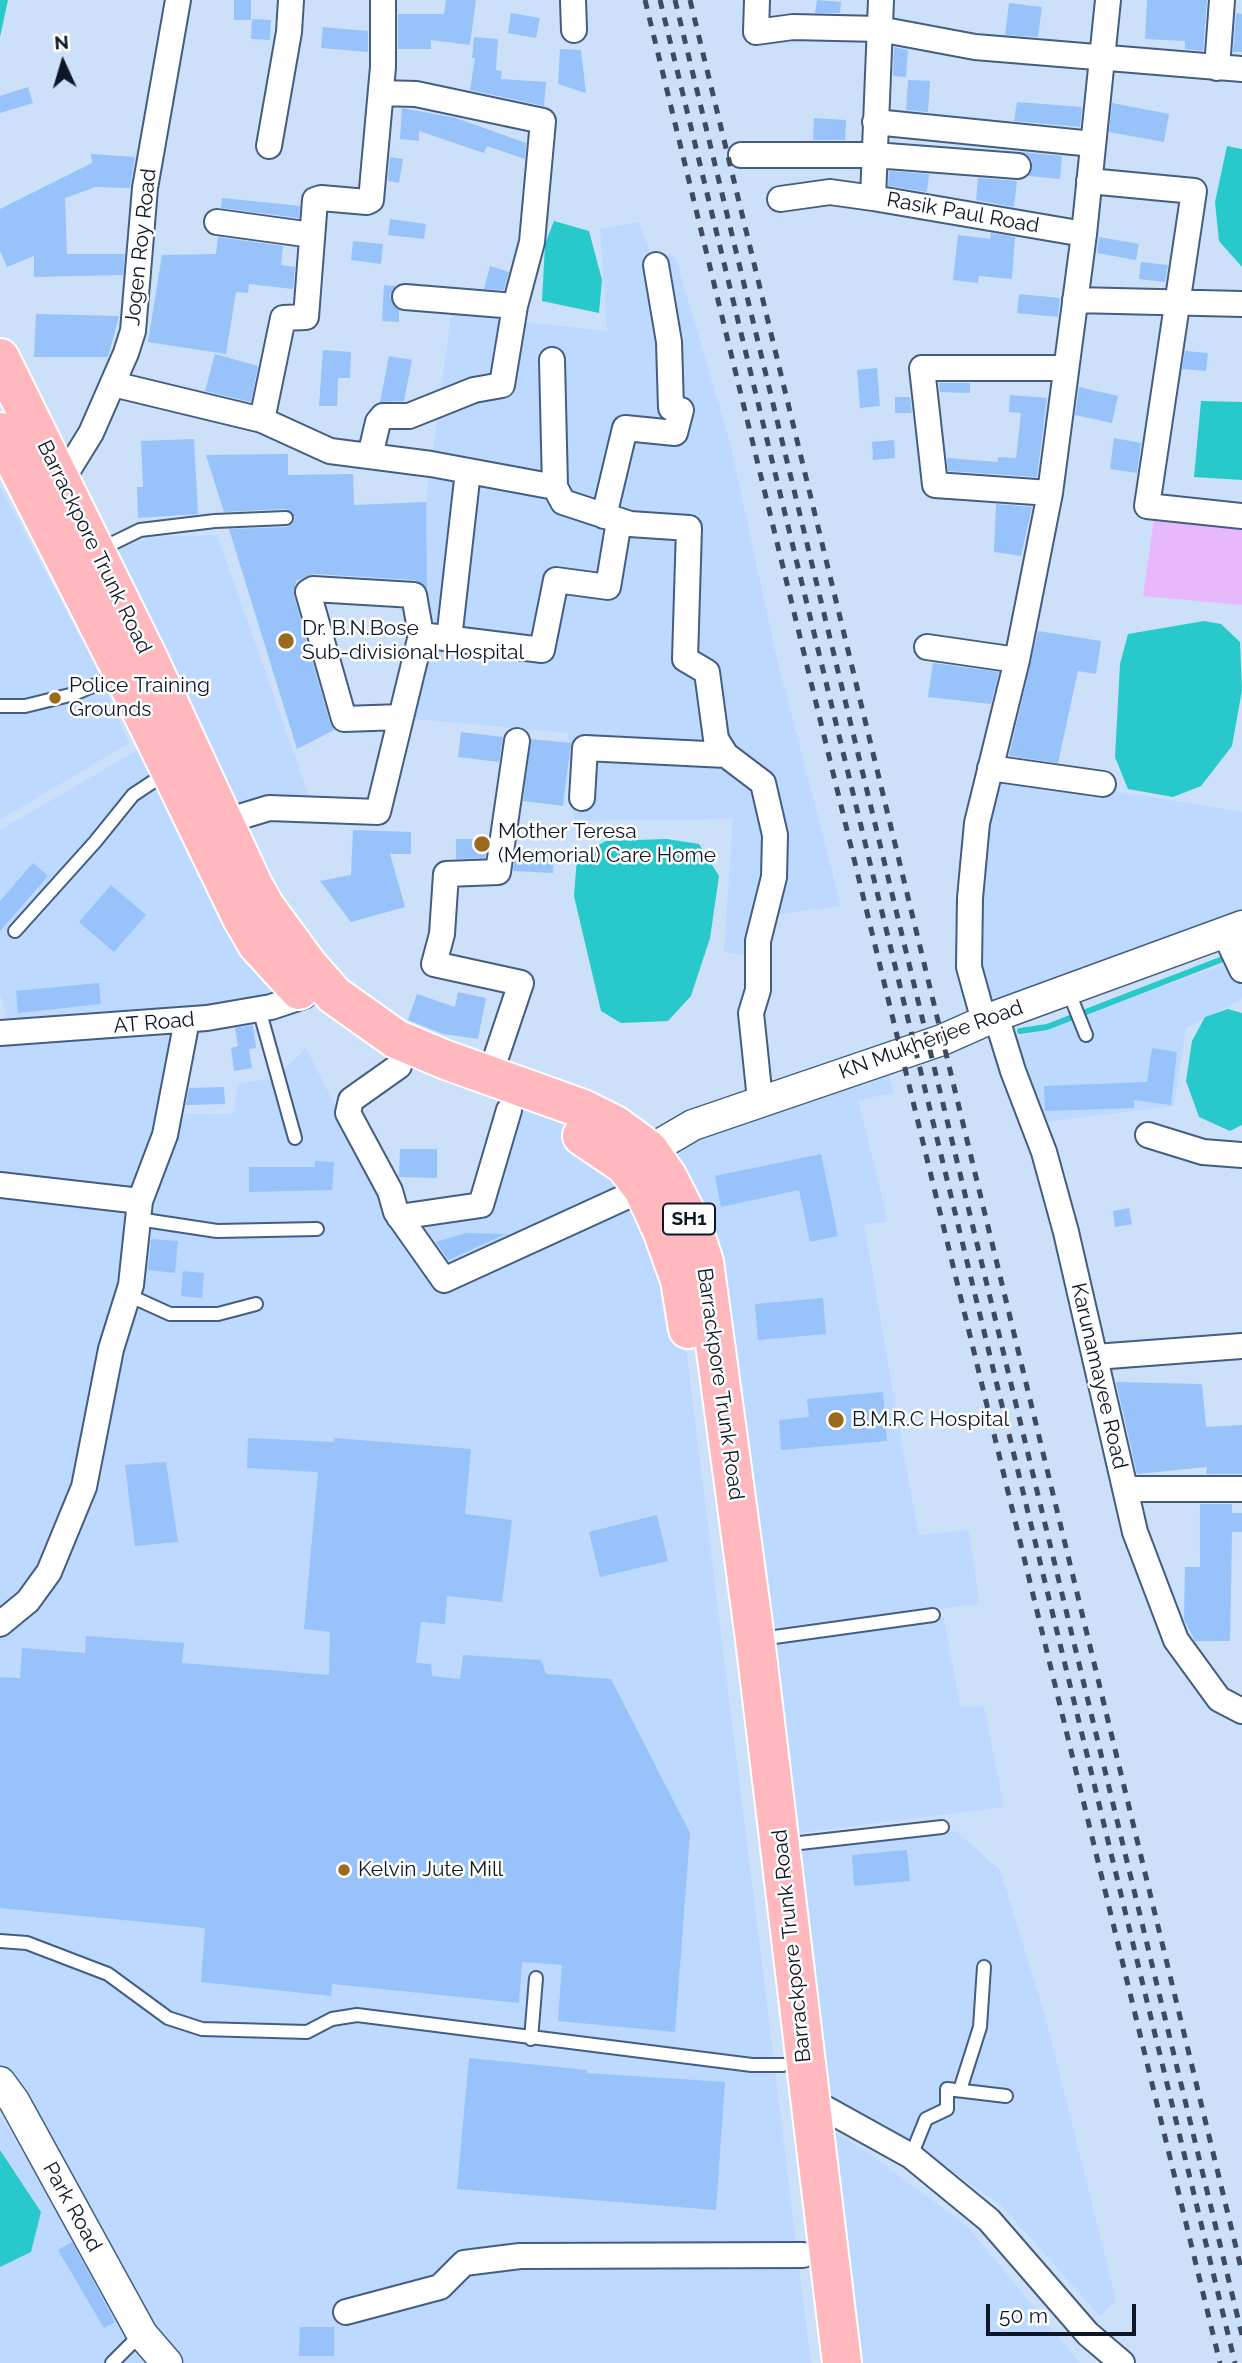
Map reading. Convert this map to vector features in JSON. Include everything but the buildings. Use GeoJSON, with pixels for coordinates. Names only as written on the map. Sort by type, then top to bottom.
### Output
{"type":"FeatureCollection","features":[{"type":"Feature","properties":{"kind":"main road","name":"Barrackpore Trunk Road"},"geometry":{"type":"LineString","coordinates":[[0,358],[96,552],[169,771],[254,940],[304,996],[348,1035],[399,1066],[509,1110],[575,1132],[639,1168],[667,1175],[692,1225],[704,1262],[755,1639],[842,2363]]}},
{"type":"Feature","properties":{"kind":"main road","name":"Barrackpore Trunk Road"},"geometry":{"type":"LineString","coordinates":[[0,432],[223,822],[266,908],[334,995],[396,1039],[583,1109],[615,1125],[639,1168],[680,1280],[686,1316],[783,2065],[816,2363]]}},
{"type":"Feature","properties":{"kind":"street","name":"Jogen Roy Road"},"geometry":{"type":"LineString","coordinates":[[62,480],[90,433],[113,384],[126,353],[137,308],[142,206],[177,0]]}},
{"type":"Feature","properties":{"kind":"street"},"geometry":{"type":"LineString","coordinates":[[268,146],[289,32],[291,0]]}},
{"type":"Feature","properties":{"kind":"street"},"geometry":{"type":"LineString","coordinates":[[262,420],[283,318],[306,317],[316,199],[371,200],[381,93],[383,0]]}},
{"type":"Feature","properties":{"kind":"street"},"geometry":{"type":"LineString","coordinates":[[573,0],[574,30]]}},
{"type":"Feature","properties":{"kind":"street"},"geometry":{"type":"LineString","coordinates":[[757,0],[756,32],[793,27],[879,29],[975,47],[1242,69]]}},
{"type":"Feature","properties":{"kind":"street","name":"Rasik Paul Road"},"geometry":{"type":"LineString","coordinates":[[881,0],[873,198],[1083,234]]}},
{"type":"Feature","properties":{"kind":"street","name":"Karunamayee Road"},"geometry":{"type":"LineString","coordinates":[[1108,0],[1083,234],[1050,493],[1017,660],[977,823],[970,898],[969,967],[1044,1152],[1066,1232],[1135,1532],[1176,1640],[1219,1699],[1242,1711]]}},
{"type":"Feature","properties":{"kind":"street"},"geometry":{"type":"LineString","coordinates":[[1217,68],[1222,0]]}},
{"type":"Feature","properties":{"kind":"street"},"geometry":{"type":"LineString","coordinates":[[370,456],[383,416],[410,415],[474,390],[502,384],[514,306],[532,242],[543,121],[416,94],[381,93]]}},
{"type":"Feature","properties":{"kind":"street"},"geometry":{"type":"LineString","coordinates":[[875,122],[1093,144]]}},
{"type":"Feature","properties":{"kind":"street"},"geometry":{"type":"LineString","coordinates":[[741,155],[874,155],[1018,166]]}},
{"type":"Feature","properties":{"kind":"street"},"geometry":{"type":"LineString","coordinates":[[1089,181],[1194,191],[1147,506],[1242,516]]}},
{"type":"Feature","properties":{"kind":"street"},"geometry":{"type":"LineString","coordinates":[[780,199],[830,192],[873,198]]}},
{"type":"Feature","properties":{"kind":"street"},"geometry":{"type":"LineString","coordinates":[[217,222],[312,235]]}},
{"type":"Feature","properties":{"kind":"street"},"geometry":{"type":"LineString","coordinates":[[421,635],[542,650],[556,580],[608,587],[611,518],[625,428],[675,432],[681,410],[671,408],[669,342],[656,265]]}},
{"type":"Feature","properties":{"kind":"street"},"geometry":{"type":"LineString","coordinates":[[405,297],[514,306]]}},
{"type":"Feature","properties":{"kind":"street"},"geometry":{"type":"LineString","coordinates":[[1075,300],[1242,304]]}},
{"type":"Feature","properties":{"kind":"street"},"geometry":{"type":"LineString","coordinates":[[552,360],[555,487],[563,502],[611,518],[690,528],[685,659],[707,672],[716,739],[726,755],[763,783],[775,835],[774,877],[758,941],[758,989],[751,1013],[760,1100]]}},
{"type":"Feature","properties":{"kind":"street"},"geometry":{"type":"LineString","coordinates":[[1050,493],[935,485],[922,368],[1066,368]]}},
{"type":"Feature","properties":{"kind":"street"},"geometry":{"type":"LineString","coordinates":[[113,384],[262,420],[330,451],[555,487]]}},
{"type":"Feature","properties":{"kind":"street"},"geometry":{"type":"LineString","coordinates":[[449,639],[468,471]]}},
{"type":"Feature","properties":{"kind":"street"},"geometry":{"type":"LineString","coordinates":[[223,822],[269,808],[378,812],[421,635],[414,595],[313,589],[308,592],[344,719],[401,717]]}},
{"type":"Feature","properties":{"kind":"street"},"geometry":{"type":"LineString","coordinates":[[927,647],[1017,660]]}},
{"type":"Feature","properties":{"kind":"street"},"geometry":{"type":"LineString","coordinates":[[490,1075],[521,983],[434,964],[442,934],[446,874],[498,872],[517,741]]}},
{"type":"Feature","properties":{"kind":"street"},"geometry":{"type":"LineString","coordinates":[[582,798],[585,748],[726,755]]}},
{"type":"Feature","properties":{"kind":"street"},"geometry":{"type":"LineString","coordinates":[[990,768],[1103,784]]}},
{"type":"Feature","properties":{"kind":"street"},"geometry":{"type":"LineString","coordinates":[[1233,929],[1242,971]]}},
{"type":"Feature","properties":{"kind":"street","name":"KN Mukherjee Road"},"geometry":{"type":"LineString","coordinates":[[639,1168],[693,1125],[942,1040],[990,1019],[1233,929]]}},
{"type":"Feature","properties":{"kind":"street","name":"AT Road"},"geometry":{"type":"LineString","coordinates":[[0,1034],[187,1020],[260,1009],[304,996]]}},
{"type":"Feature","properties":{"kind":"street"},"geometry":{"type":"LineString","coordinates":[[0,1624],[28,1601],[49,1572],[84,1487],[111,1349],[128,1295],[139,1210],[165,1135],[187,1020]]}},
{"type":"Feature","properties":{"kind":"street"},"geometry":{"type":"LineString","coordinates":[[399,1066],[351,1100],[348,1113],[390,1191],[400,1217],[444,1280],[639,1168]]}},
{"type":"Feature","properties":{"kind":"street"},"geometry":{"type":"LineString","coordinates":[[400,1217],[481,1205],[509,1110]]}},
{"type":"Feature","properties":{"kind":"street"},"geometry":{"type":"LineString","coordinates":[[1148,1135],[1203,1152],[1242,1155]]}},
{"type":"Feature","properties":{"kind":"street"},"geometry":{"type":"LineString","coordinates":[[0,1185],[139,1210]]}},
{"type":"Feature","properties":{"kind":"street"},"geometry":{"type":"LineString","coordinates":[[1095,1357],[1242,1346]]}},
{"type":"Feature","properties":{"kind":"street"},"geometry":{"type":"LineString","coordinates":[[1125,1489],[1242,1489]]}},
{"type":"Feature","properties":{"kind":"street","name":"Park Road"},"geometry":{"type":"LineString","coordinates":[[0,2082],[14,2101],[142,2334],[167,2363]]}},
{"type":"Feature","properties":{"kind":"street"},"geometry":{"type":"LineString","coordinates":[[810,2100],[911,2156],[989,2220],[1088,2334],[1122,2363]]}},
{"type":"Feature","properties":{"kind":"street"},"geometry":{"type":"LineString","coordinates":[[346,2312],[440,2287],[464,2263],[520,2256],[803,2255]]}},
{"type":"Feature","properties":{"kind":"lane"},"geometry":{"type":"LineString","coordinates":[[96,552],[140,530],[215,521],[286,519]]}},
{"type":"Feature","properties":{"kind":"lane"},"geometry":{"type":"LineString","coordinates":[[0,706],[25,706],[74,694],[136,667]]}},
{"type":"Feature","properties":{"kind":"lane"},"geometry":{"type":"LineString","coordinates":[[15,931],[133,795],[169,771]]}},
{"type":"Feature","properties":{"kind":"lane"},"geometry":{"type":"LineString","coordinates":[[1068,990],[1086,1035]]}},
{"type":"Feature","properties":{"kind":"lane"},"geometry":{"type":"LineString","coordinates":[[260,1009],[295,1138]]}},
{"type":"Feature","properties":{"kind":"lane"},"geometry":{"type":"LineString","coordinates":[[139,1210],[217,1231],[317,1229]]}},
{"type":"Feature","properties":{"kind":"lane"},"geometry":{"type":"LineString","coordinates":[[128,1295],[170,1314],[218,1314],[256,1304]]}},
{"type":"Feature","properties":{"kind":"lane"},"geometry":{"type":"LineString","coordinates":[[755,1639],[933,1615]]}},
{"type":"Feature","properties":{"kind":"lane"},"geometry":{"type":"LineString","coordinates":[[781,1845],[942,1826]]}},
{"type":"Feature","properties":{"kind":"lane"},"geometry":{"type":"LineString","coordinates":[[0,1941],[27,1943],[108,1974],[168,2018],[202,2029],[307,2032],[332,2019],[357,2015],[752,2065],[783,2065]]}},
{"type":"Feature","properties":{"kind":"lane"},"geometry":{"type":"LineString","coordinates":[[960,2091],[980,2027],[984,1967]]}},
{"type":"Feature","properties":{"kind":"lane"},"geometry":{"type":"LineString","coordinates":[[531,2039],[536,1978]]}},
{"type":"Feature","properties":{"kind":"lane"},"geometry":{"type":"LineString","coordinates":[[911,2156],[926,2119],[947,2109],[947,2089],[1006,2096]]}},
{"type":"Feature","properties":{"kind":"lane"},"geometry":{"type":"LineString","coordinates":[[112,2363],[142,2334]]}},
{"type":"Feature","properties":{"kind":"shaded area"},"geometry":{"type":"Polygon","coordinates":[[[0,0],[8,0],[0,37],[0,0]]]}},
{"type":"Feature","properties":{"kind":"shaded area"},"geometry":{"type":"Polygon","coordinates":[[[1227,146],[1242,149],[1242,267],[1219,241],[1215,202],[1227,146]]]}},
{"type":"Feature","properties":{"kind":"shaded area"},"geometry":{"type":"Polygon","coordinates":[[[554,221],[589,231],[602,280],[599,313],[542,301],[545,244],[554,221]]]}},
{"type":"Feature","properties":{"kind":"shaded area"},"geometry":{"type":"Polygon","coordinates":[[[639,222],[650,254],[675,256],[730,442],[775,651],[841,906],[757,917],[750,956],[724,952],[733,819],[574,821],[568,733],[415,719],[427,617],[426,502],[452,308],[517,321],[607,331],[600,229],[639,222]]]}},
{"type":"Feature","properties":{"kind":"shaded area"},"geometry":{"type":"Polygon","coordinates":[[[1201,401],[1242,402],[1242,480],[1194,477],[1201,401]]]}},
{"type":"Feature","properties":{"kind":"shaded area","name":"Police Training Grounds"},"geometry":{"type":"Polygon","coordinates":[[[0,487],[89,653],[129,743],[0,820],[0,487]]]}},
{"type":"Feature","properties":{"kind":"shaded area"},"geometry":{"type":"Polygon","coordinates":[[[1155,512],[1242,518],[1242,605],[1143,596],[1155,512]]]}},
{"type":"Feature","properties":{"kind":"shaded area"},"geometry":{"type":"Polygon","coordinates":[[[217,535],[310,799],[208,817],[94,559],[150,537],[217,535]]]}},
{"type":"Feature","properties":{"kind":"shaded area"},"geometry":{"type":"Polygon","coordinates":[[[1204,621],[1221,624],[1240,642],[1242,690],[1232,746],[1201,786],[1173,797],[1128,789],[1115,757],[1120,664],[1128,634],[1204,621]]]}},
{"type":"Feature","properties":{"kind":"shaded area"},"geometry":{"type":"Polygon","coordinates":[[[151,742],[309,987],[193,1014],[8,1021],[0,991],[0,830],[151,742]]]}},
{"type":"Feature","properties":{"kind":"shaded area"},"geometry":{"type":"Polygon","coordinates":[[[996,776],[1083,786],[1242,812],[1242,920],[986,1010],[975,916],[996,776]]]}},
{"type":"Feature","properties":{"kind":"shaded area"},"geometry":{"type":"Polygon","coordinates":[[[667,839],[699,844],[719,876],[710,938],[691,996],[668,1021],[621,1023],[601,1011],[574,896],[577,857],[606,841],[667,839]]]}},
{"type":"Feature","properties":{"kind":"shaded area"},"geometry":{"type":"Polygon","coordinates":[[[1231,962],[1242,986],[1242,999],[1186,1028],[1174,1106],[1046,1122],[1012,1040],[1231,962]]]}},
{"type":"Feature","properties":{"kind":"shaded area"},"geometry":{"type":"Polygon","coordinates":[[[1228,1009],[1242,1013],[1242,1125],[1230,1131],[1199,1117],[1186,1081],[1192,1041],[1205,1017],[1228,1009]]]}},
{"type":"Feature","properties":{"kind":"shaded area"},"geometry":{"type":"Polygon","coordinates":[[[181,1025],[78,1494],[96,1489],[94,1460],[146,1198],[176,1114],[233,1114],[238,1083],[274,1079],[306,1048],[391,1217],[448,1292],[645,1198],[687,1357],[811,2363],[178,2363],[148,2330],[0,2068],[0,1044],[181,1025]]]}},
{"type":"Feature","properties":{"kind":"shaded area"},"geometry":{"type":"Polygon","coordinates":[[[886,1067],[894,1093],[858,1100],[888,1222],[864,1224],[919,1535],[969,1530],[979,1604],[743,1631],[705,1359],[645,1161],[738,1116],[886,1067]]]}},
{"type":"Feature","properties":{"kind":"shaded area"},"geometry":{"type":"Polygon","coordinates":[[[515,1099],[591,1136],[636,1183],[447,1272],[413,1222],[486,1205],[515,1099]]]}},
{"type":"Feature","properties":{"kind":"shaded area"},"geometry":{"type":"Polygon","coordinates":[[[944,1618],[960,1707],[984,1706],[1004,1807],[768,1837],[743,1648],[944,1618]]]}},
{"type":"Feature","properties":{"kind":"shaded area"},"geometry":{"type":"Polygon","coordinates":[[[956,1831],[1000,1870],[1046,2020],[1116,2301],[1100,2316],[1001,2205],[939,2162],[802,2079],[773,1851],[956,1831]]]}},
{"type":"Feature","properties":{"kind":"shaded area"},"geometry":{"type":"Polygon","coordinates":[[[804,2113],[866,2151],[967,2226],[1080,2363],[833,2363],[804,2113]]]}},
{"type":"Feature","properties":{"kind":"shaded area"},"geometry":{"type":"Polygon","coordinates":[[[0,2115],[142,2348],[155,2363],[0,2363],[0,2115]]]}},
{"type":"Feature","properties":{"kind":"shaded area"},"geometry":{"type":"Polygon","coordinates":[[[0,2150],[41,2212],[31,2252],[0,2267],[0,2150]]]}},
{"type":"Feature","properties":{"kind":"waterway"},"geometry":{"type":"LineString","coordinates":[[1020,1031],[1047,1027],[1228,957]]}},
{"type":"Feature","properties":{"kind":"railway"},"geometry":{"type":"LineString","coordinates":[[645,0],[1220,2363]]}},
{"type":"Feature","properties":{"kind":"railway"},"geometry":{"type":"LineString","coordinates":[[660,0],[1235,2363]]}},
{"type":"Feature","properties":{"kind":"railway"},"geometry":{"type":"LineString","coordinates":[[675,0],[1242,2335]]}},
{"type":"Feature","properties":{"kind":"railway"},"geometry":{"type":"LineString","coordinates":[[690,0],[1242,2272]]}},
{"type":"Feature","properties":{"kind":"place","name":"Dr. B.N.Bose Sub-divisional Hospital"},"geometry":{"type":"Point","coordinates":[286,641]}},
{"type":"Feature","properties":{"kind":"place","name":"Police Training Grounds"},"geometry":{"type":"Point","coordinates":[55,698]}},
{"type":"Feature","properties":{"kind":"place","name":"Mother Teresa (Memorial) Care Home"},"geometry":{"type":"Point","coordinates":[482,844]}},
{"type":"Feature","properties":{"kind":"place","name":"B.M.R.C Hospital"},"geometry":{"type":"Point","coordinates":[836,1420]}},
{"type":"Feature","properties":{"kind":"place","name":"Kelvin Jute Mill"},"geometry":{"type":"Point","coordinates":[344,1870]}}]}
